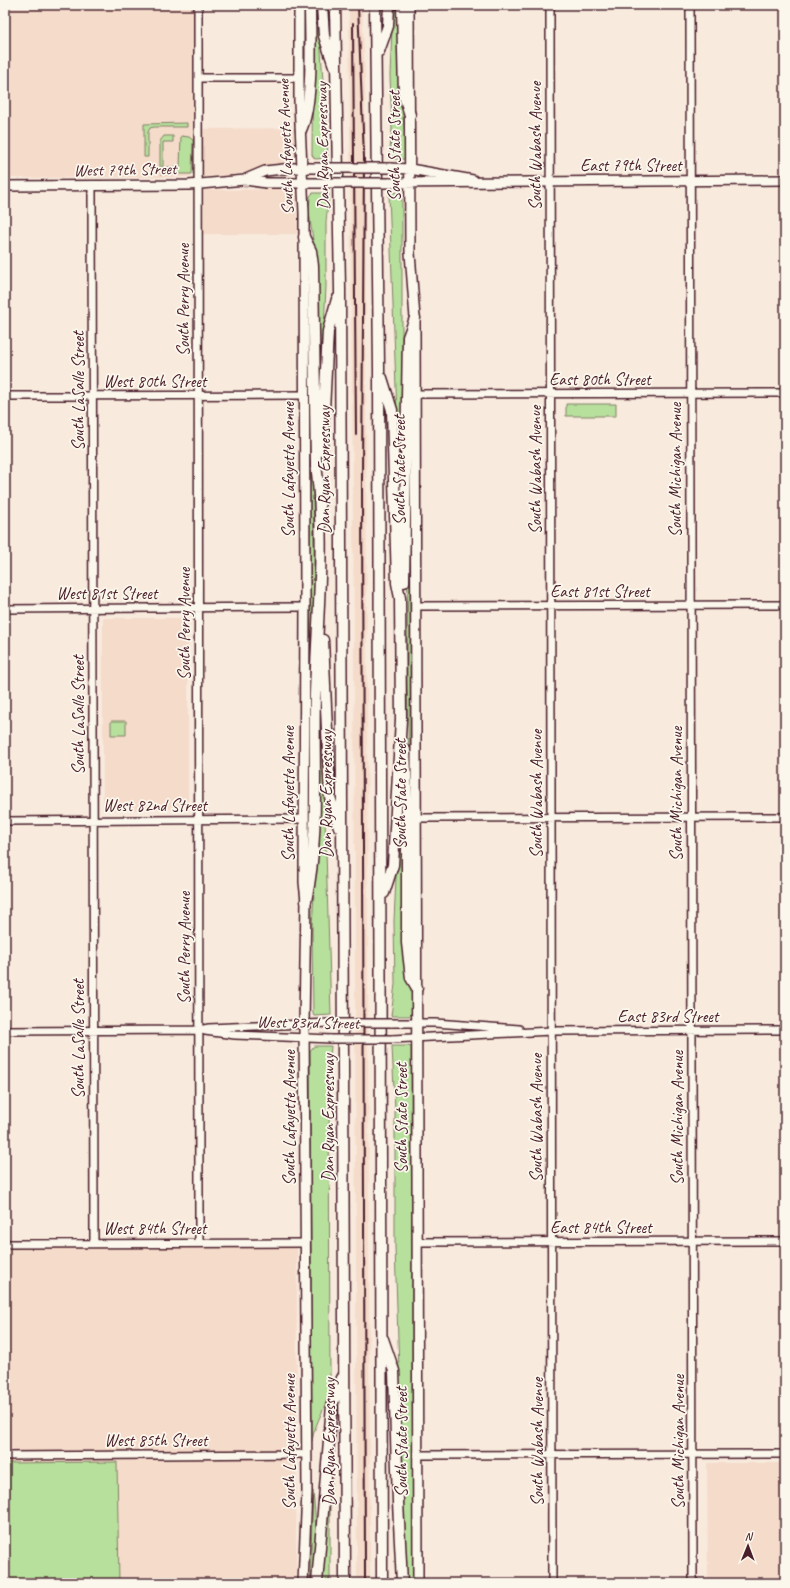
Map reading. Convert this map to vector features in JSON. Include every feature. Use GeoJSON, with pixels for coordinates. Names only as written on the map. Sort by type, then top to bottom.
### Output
{"type":"FeatureCollection","features":[{"type":"Feature","properties":{"kind":"highway"},"geometry":{"type":"LineString","coordinates":[[301,130],[307,118],[310,56],[310,5]]}},
{"type":"Feature","properties":{"kind":"highway"},"geometry":{"type":"LineString","coordinates":[[322,5],[324,36],[338,78]]}},
{"type":"Feature","properties":{"kind":"highway","name":"Dan Ryan Expressway"},"geometry":{"type":"LineString","coordinates":[[335,5],[338,78],[340,288],[345,1583]]}},
{"type":"Feature","properties":{"kind":"highway"},"geometry":{"type":"LineString","coordinates":[[375,5],[377,57],[379,367],[381,900],[380,1330],[382,1583]]}},
{"type":"Feature","properties":{"kind":"highway"},"geometry":{"type":"LineString","coordinates":[[377,57],[388,26],[389,5]]}},
{"type":"Feature","properties":{"kind":"highway"},"geometry":{"type":"LineString","coordinates":[[402,5],[404,96],[410,115]]}},
{"type":"Feature","properties":{"kind":"highway"},"geometry":{"type":"LineString","coordinates":[[304,237],[311,251],[313,266],[316,464],[319,486]]}},
{"type":"Feature","properties":{"kind":"highway"},"geometry":{"type":"LineString","coordinates":[[306,900],[310,882],[314,832],[315,694],[320,602],[319,486],[328,331],[340,288]]}},
{"type":"Feature","properties":{"kind":"highway"},"geometry":{"type":"LineString","coordinates":[[400,598],[404,583],[408,337],[415,318]]}},
{"type":"Feature","properties":{"kind":"highway"},"geometry":{"type":"LineString","coordinates":[[379,367],[392,410],[397,583],[400,598],[401,719],[393,866],[381,900]]}},
{"type":"Feature","properties":{"kind":"highway"},"geometry":{"type":"LineString","coordinates":[[320,602],[323,624],[330,797],[342,838]]}},
{"type":"Feature","properties":{"kind":"highway"},"geometry":{"type":"LineString","coordinates":[[401,719],[404,737],[407,798],[407,943],[411,978],[417,988]]}},
{"type":"Feature","properties":{"kind":"highway"},"geometry":{"type":"LineString","coordinates":[[380,1330],[394,1371],[402,1583]]}},
{"type":"Feature","properties":{"kind":"highway"},"geometry":{"type":"LineString","coordinates":[[317,1583],[332,1405],[344,1373]]}},
{"type":"Feature","properties":{"kind":"main road","name":"South Lafayette Avenue"},"geometry":{"type":"LineString","coordinates":[[299,5],[299,78],[304,237],[304,882],[306,900],[304,1023],[306,1454],[303,1583]]}},
{"type":"Feature","properties":{"kind":"main road","name":"South State Street"},"geometry":{"type":"LineString","coordinates":[[409,5],[410,253],[415,318],[418,1583]]}},
{"type":"Feature","properties":{"kind":"main road","name":"West 79th Street"},"geometry":{"type":"LineString","coordinates":[[245,180],[266,171],[302,168],[410,169]]}},
{"type":"Feature","properties":{"kind":"main road","name":"East 79th Street"},"geometry":{"type":"LineString","coordinates":[[410,169],[462,177],[478,182]]}},
{"type":"Feature","properties":{"kind":"main road","name":"West 79th Street"},"geometry":{"type":"LineString","coordinates":[[5,186],[198,184],[245,180],[266,183],[303,184],[410,184]]}},
{"type":"Feature","properties":{"kind":"main road","name":"East 79th Street"},"geometry":{"type":"LineString","coordinates":[[410,184],[478,182],[785,180]]}},
{"type":"Feature","properties":{"kind":"street","name":"South Perry Avenue"},"geometry":{"type":"LineString","coordinates":[[198,5],[199,1243]]}},
{"type":"Feature","properties":{"kind":"street","name":"South Wabash Avenue"},"geometry":{"type":"LineString","coordinates":[[550,5],[549,394],[552,1583]]}},
{"type":"Feature","properties":{"kind":"street","name":"South Michigan Avenue"},"geometry":{"type":"LineString","coordinates":[[690,5],[693,1583]]}},
{"type":"Feature","properties":{"kind":"street"},"geometry":{"type":"LineString","coordinates":[[198,78],[299,78]]}},
{"type":"Feature","properties":{"kind":"street","name":"South LaSalle Street"},"geometry":{"type":"LineString","coordinates":[[92,186],[94,1243]]}},
{"type":"Feature","properties":{"kind":"street","name":"East 80th Street"},"geometry":{"type":"LineString","coordinates":[[414,394],[785,393]]}},
{"type":"Feature","properties":{"kind":"street","name":"West 80th Street"},"geometry":{"type":"LineString","coordinates":[[5,396],[304,395]]}},
{"type":"Feature","properties":{"kind":"street","name":"East 81st Street"},"geometry":{"type":"LineString","coordinates":[[416,606],[785,605]]}},
{"type":"Feature","properties":{"kind":"street","name":"West 81st Street"},"geometry":{"type":"LineString","coordinates":[[5,609],[305,607]]}},
{"type":"Feature","properties":{"kind":"street"},"geometry":{"type":"LineString","coordinates":[[416,818],[785,816]]}},
{"type":"Feature","properties":{"kind":"street","name":"West 82nd Street"},"geometry":{"type":"LineString","coordinates":[[5,821],[304,819]]}},
{"type":"Feature","properties":{"kind":"street","name":"West 83rd Street"},"geometry":{"type":"LineString","coordinates":[[199,1030],[209,1028],[304,1023],[417,1023]]}},
{"type":"Feature","properties":{"kind":"street","name":"East 83rd Street"},"geometry":{"type":"LineString","coordinates":[[417,1023],[551,1031]]}},
{"type":"Feature","properties":{"kind":"street","name":"West 83rd Street"},"geometry":{"type":"LineString","coordinates":[[5,1031],[199,1030],[235,1035],[331,1039],[417,1038]]}},
{"type":"Feature","properties":{"kind":"street","name":"East 83rd Street"},"geometry":{"type":"LineString","coordinates":[[417,1038],[551,1031],[785,1030]]}},
{"type":"Feature","properties":{"kind":"street","name":"East 84th Street"},"geometry":{"type":"LineString","coordinates":[[418,1242],[785,1241]]}},
{"type":"Feature","properties":{"kind":"street","name":"West 84th Street"},"geometry":{"type":"LineString","coordinates":[[5,1244],[305,1243]]}},
{"type":"Feature","properties":{"kind":"street","name":"West 85th Street"},"geometry":{"type":"LineString","coordinates":[[5,1456],[306,1454]]}},
{"type":"Feature","properties":{"kind":"street"},"geometry":{"type":"LineString","coordinates":[[417,1455],[785,1454]]}},
{"type":"Feature","properties":{"kind":"shaded area"},"geometry":{"type":"Polygon","coordinates":[[[5,5],[193,5],[193,123],[191,177],[5,178],[5,5]]]}},
{"type":"Feature","properties":{"kind":"shaded area"},"geometry":{"type":"Polygon","coordinates":[[[349,5],[362,5],[365,83],[370,1583],[357,1583],[354,629],[349,5]]]}},
{"type":"Feature","properties":{"kind":"shaded area"},"geometry":{"type":"Polygon","coordinates":[[[294,128],[294,162],[228,176],[202,177],[202,129],[294,128]]]}},
{"type":"Feature","properties":{"kind":"shaded area"},"geometry":{"type":"Polygon","coordinates":[[[297,189],[298,234],[203,234],[204,190],[297,189]]]}},
{"type":"Feature","properties":{"kind":"shaded area"},"geometry":{"type":"Polygon","coordinates":[[[103,618],[188,618],[188,809],[103,810],[103,618]]]}},
{"type":"Feature","properties":{"kind":"shaded area"},"geometry":{"type":"Polygon","coordinates":[[[297,1240],[296,1583],[119,1583],[117,1462],[5,1463],[5,1242],[297,1240]]]}},
{"type":"Feature","properties":{"kind":"shaded area"},"geometry":{"type":"Polygon","coordinates":[[[707,1463],[785,1463],[785,1583],[708,1583],[707,1463]]]}},
{"type":"Feature","properties":{"kind":"green space"},"geometry":{"type":"Polygon","coordinates":[[[313,5],[318,5],[328,158],[315,159],[312,155],[313,5]]]}},
{"type":"Feature","properties":{"kind":"green space"},"geometry":{"type":"Polygon","coordinates":[[[393,5],[397,5],[399,86],[406,142],[406,159],[389,159],[392,129],[390,75],[393,5]]]}},
{"type":"Feature","properties":{"kind":"green space"},"geometry":{"type":"Polygon","coordinates":[[[187,123],[187,127],[150,128],[148,132],[148,157],[144,157],[144,124],[187,123]]]}},
{"type":"Feature","properties":{"kind":"green space"},"geometry":{"type":"Polygon","coordinates":[[[164,136],[173,136],[173,142],[163,142],[163,167],[160,167],[160,141],[164,136]]]}},
{"type":"Feature","properties":{"kind":"green space"},"geometry":{"type":"Polygon","coordinates":[[[181,136],[189,137],[193,140],[192,174],[175,174],[176,167],[180,167],[181,136]]]}},
{"type":"Feature","properties":{"kind":"green space"},"geometry":{"type":"Polygon","coordinates":[[[167,167],[174,167],[174,174],[161,174],[160,169],[167,169],[167,167]]]}},
{"type":"Feature","properties":{"kind":"green space"},"geometry":{"type":"Polygon","coordinates":[[[400,192],[402,195],[402,416],[397,416],[389,193],[400,192]]]}},
{"type":"Feature","properties":{"kind":"green space"},"geometry":{"type":"Polygon","coordinates":[[[313,193],[329,193],[326,222],[326,286],[320,413],[317,268],[309,212],[310,196],[313,193]]]}},
{"type":"Feature","properties":{"kind":"green space"},"geometry":{"type":"Polygon","coordinates":[[[566,404],[616,404],[616,416],[566,416],[566,404]]]}},
{"type":"Feature","properties":{"kind":"green space"},"geometry":{"type":"Polygon","coordinates":[[[310,439],[314,559],[314,619],[311,679],[310,439]]]}},
{"type":"Feature","properties":{"kind":"green space"},"geometry":{"type":"Polygon","coordinates":[[[396,445],[402,445],[401,522],[399,522],[396,445]]]}},
{"type":"Feature","properties":{"kind":"green space"},"geometry":{"type":"Polygon","coordinates":[[[408,537],[410,537],[410,767],[407,680],[408,537]]]}},
{"type":"Feature","properties":{"kind":"green space"},"geometry":{"type":"Polygon","coordinates":[[[319,687],[321,687],[331,1015],[314,1016],[312,926],[319,817],[319,687]]]}},
{"type":"Feature","properties":{"kind":"green space"},"geometry":{"type":"Polygon","coordinates":[[[111,721],[126,721],[126,735],[111,735],[111,721]]]}},
{"type":"Feature","properties":{"kind":"green space"},"geometry":{"type":"Polygon","coordinates":[[[400,790],[402,790],[407,972],[412,1000],[412,1011],[410,1016],[391,1016],[395,984],[394,921],[400,790]]]}},
{"type":"Feature","properties":{"kind":"green space"},"geometry":{"type":"Polygon","coordinates":[[[314,1046],[331,1046],[329,1073],[330,1386],[327,1400],[312,1441],[310,1051],[314,1046]]]}},
{"type":"Feature","properties":{"kind":"green space"},"geometry":{"type":"Polygon","coordinates":[[[392,1046],[411,1047],[413,1583],[406,1583],[395,1247],[395,1112],[392,1046]]]}},
{"type":"Feature","properties":{"kind":"green space"},"geometry":{"type":"Polygon","coordinates":[[[117,1462],[119,1583],[5,1583],[5,1463],[117,1462]]]}},
{"type":"Feature","properties":{"kind":"green space"},"geometry":{"type":"Polygon","coordinates":[[[313,1491],[317,1537],[313,1583],[310,1583],[313,1491]]]}},
{"type":"Feature","properties":{"kind":"green space"},"geometry":{"type":"Polygon","coordinates":[[[327,1501],[330,1501],[330,1583],[321,1583],[327,1501]]]}},
{"type":"Feature","properties":{"kind":"railway"},"geometry":{"type":"LineString","coordinates":[[358,5],[364,157],[362,480],[365,1583]]}},
{"type":"Feature","properties":{"kind":"railway"},"geometry":{"type":"LineString","coordinates":[[353,23],[356,435]]}}]}
